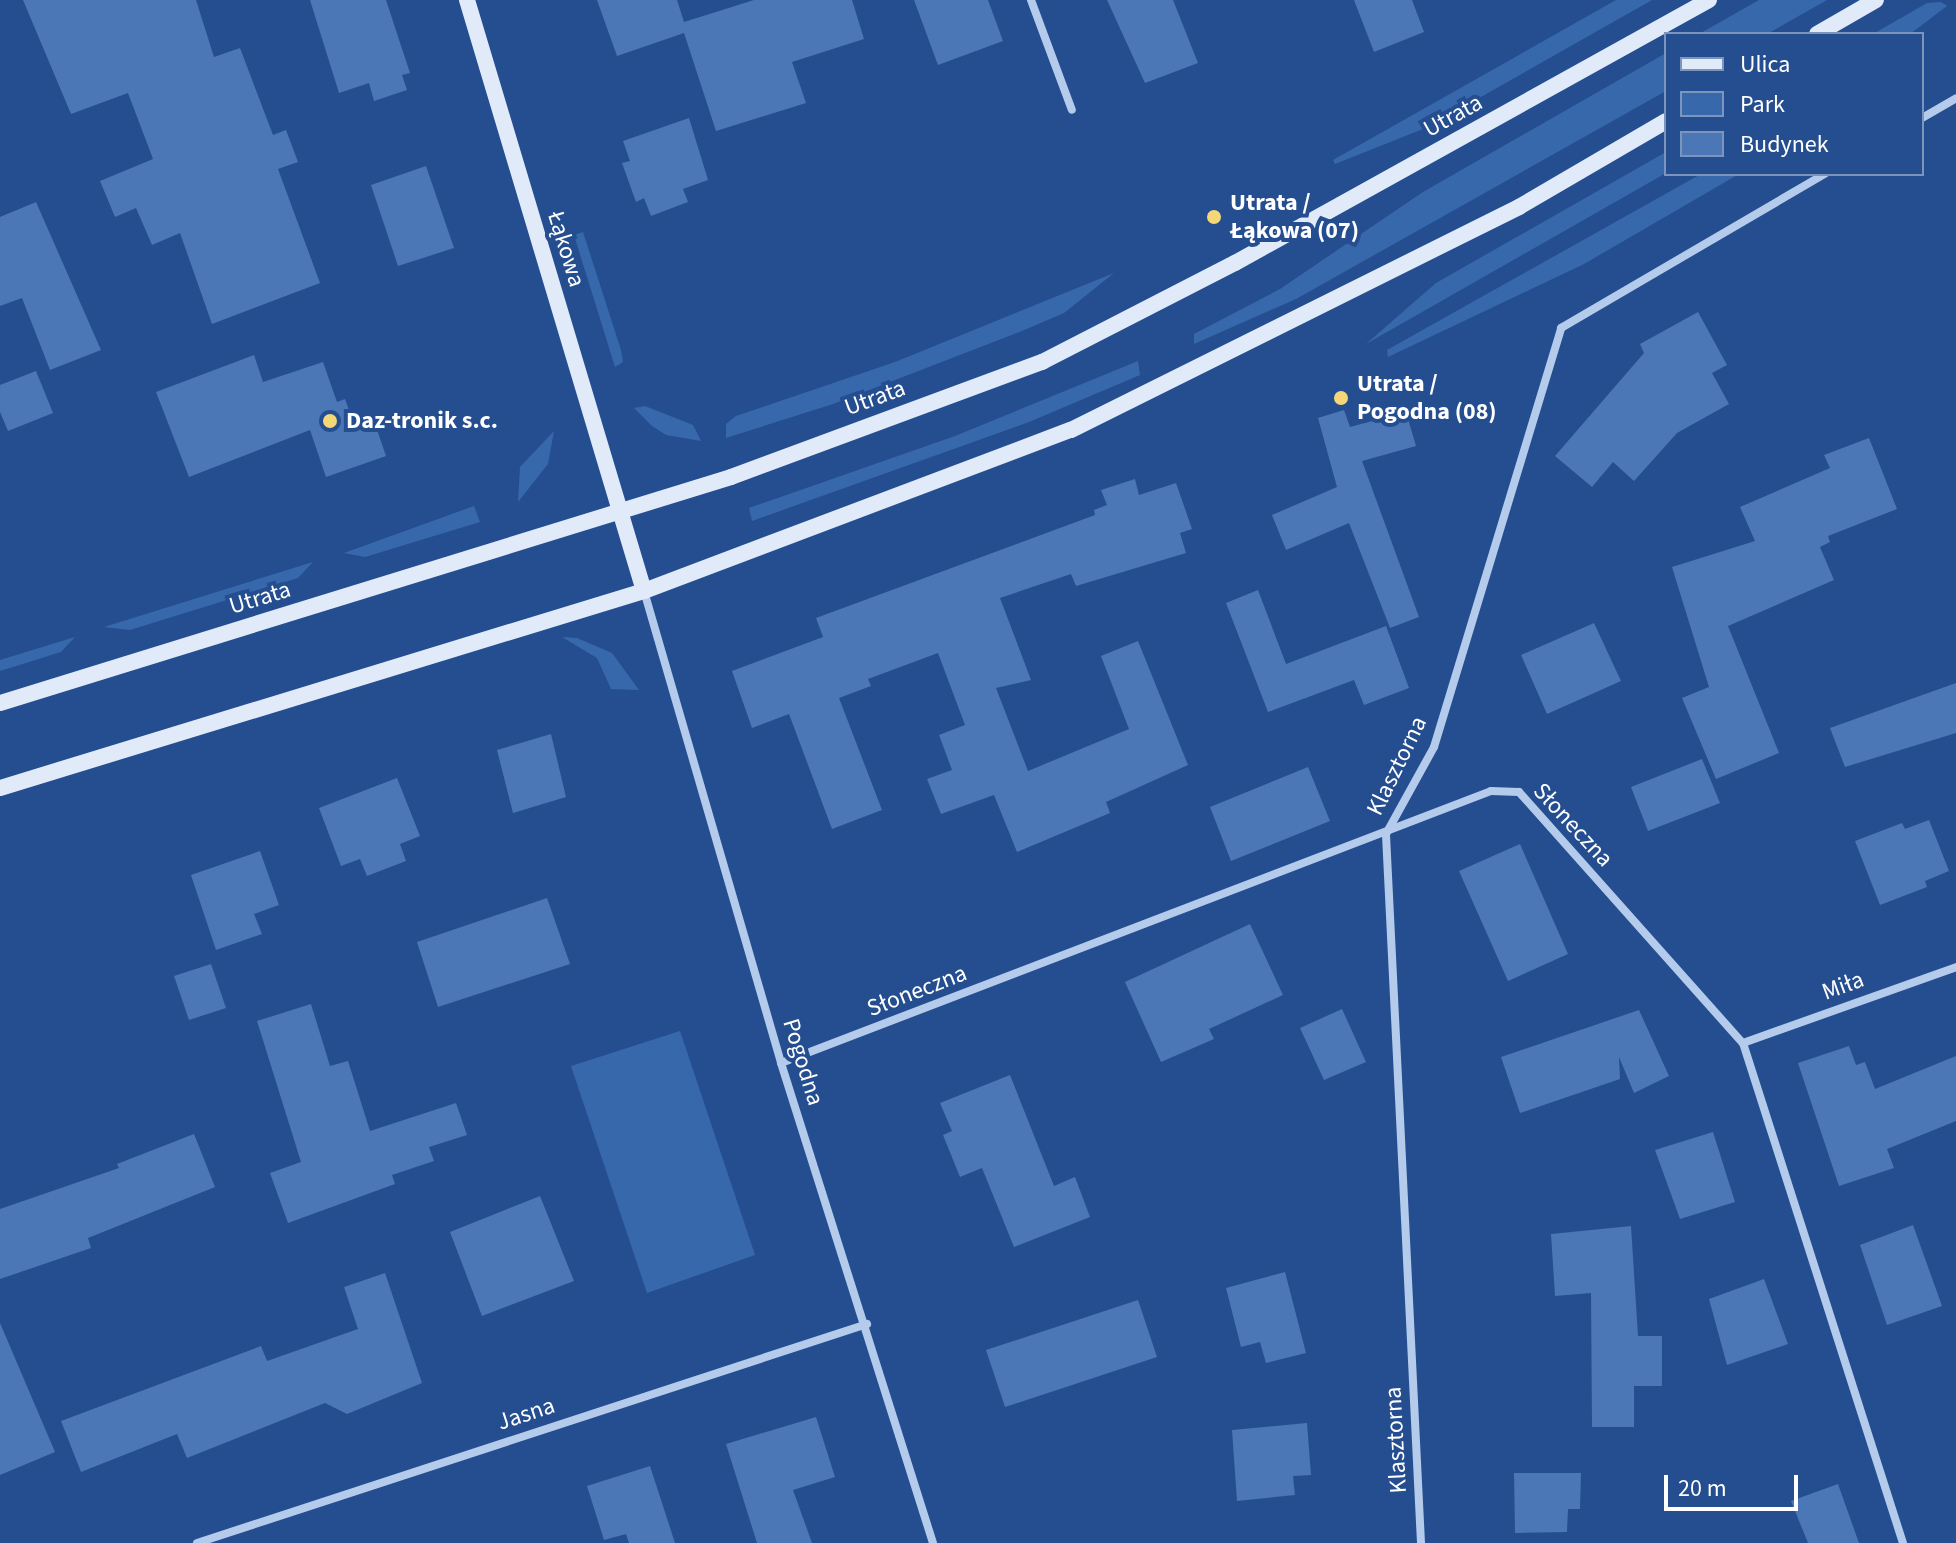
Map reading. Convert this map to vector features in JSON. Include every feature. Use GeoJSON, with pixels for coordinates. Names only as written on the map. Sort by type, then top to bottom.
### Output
{"type":"FeatureCollection","features":[{"type":"Feature","properties":{"kind":"main road","name":"Łąkowa"},"geometry":{"type":"LineString","coordinates":[[467,0],[644,591]]}},
{"type":"Feature","properties":{"kind":"main road","name":"Utrata"},"geometry":{"type":"LineString","coordinates":[[0,703],[620,512],[1042,362],[1249,255],[1709,0]]}},
{"type":"Feature","properties":{"kind":"main road"},"geometry":{"type":"LineString","coordinates":[[1820,32],[1876,0]]}},
{"type":"Feature","properties":{"kind":"main road"},"geometry":{"type":"LineString","coordinates":[[0,788],[644,591],[1071,430],[1519,207],[1664,122]]}},
{"type":"Feature","properties":{"kind":"street"},"geometry":{"type":"LineString","coordinates":[[1031,0],[1072,110]]}},
{"type":"Feature","properties":{"kind":"street"},"geometry":{"type":"LineString","coordinates":[[1924,117],[1956,98]]}},
{"type":"Feature","properties":{"kind":"street","name":"Klasztorna"},"geometry":{"type":"LineString","coordinates":[[1421,1543],[1386,834],[1434,747],[1561,328],[1822,176]]}},
{"type":"Feature","properties":{"kind":"street","name":"Pogodna"},"geometry":{"type":"LineString","coordinates":[[644,591],[781,1063],[867,1324],[933,1543]]}},
{"type":"Feature","properties":{"kind":"street","name":"Słoneczna"},"geometry":{"type":"LineString","coordinates":[[781,1063],[1386,834],[1491,791],[1519,792],[1743,1043],[1903,1543]]}},
{"type":"Feature","properties":{"kind":"street","name":"Miła"},"geometry":{"type":"LineString","coordinates":[[1743,1043],[1956,967]]}},
{"type":"Feature","properties":{"kind":"street","name":"Jasna"},"geometry":{"type":"LineString","coordinates":[[197,1543],[867,1324]]}},
{"type":"Feature","properties":{"kind":"green space"},"geometry":{"type":"Polygon","coordinates":[[[1616,0],[1652,0],[1428,127],[1335,164],[1333,160],[1616,0]]]}},
{"type":"Feature","properties":{"kind":"green space"},"geometry":{"type":"Polygon","coordinates":[[[1759,0],[1827,0],[1771,32],[1703,32],[1759,0]]]}},
{"type":"Feature","properties":{"kind":"green space"},"geometry":{"type":"Polygon","coordinates":[[[1941,2],[1947,6],[1913,32],[1876,32],[1927,3],[1941,2]]]}},
{"type":"Feature","properties":{"kind":"green space"},"geometry":{"type":"Polygon","coordinates":[[[1664,54],[1664,92],[1296,299],[1194,344],[1194,334],[1280,289],[1423,192],[1664,54]]]}},
{"type":"Feature","properties":{"kind":"green space"},"geometry":{"type":"Polygon","coordinates":[[[1664,153],[1664,174],[1366,344],[1436,283],[1664,153]]]}},
{"type":"Feature","properties":{"kind":"green space"},"geometry":{"type":"Polygon","coordinates":[[[1697,176],[1736,176],[1584,264],[1388,357],[1387,350],[1697,176]]]}},
{"type":"Feature","properties":{"kind":"green space"},"geometry":{"type":"Polygon","coordinates":[[[583,232],[621,350],[623,362],[615,367],[574,235],[583,232]]]}},
{"type":"Feature","properties":{"kind":"green space"},"geometry":{"type":"Polygon","coordinates":[[[1114,273],[1064,313],[1022,331],[833,404],[726,438],[726,424],[736,416],[895,362],[1114,273]]]}},
{"type":"Feature","properties":{"kind":"green space"},"geometry":{"type":"Polygon","coordinates":[[[1138,361],[1140,375],[1029,422],[752,521],[749,508],[955,436],[1138,361]]]}},
{"type":"Feature","properties":{"kind":"green space"},"geometry":{"type":"Polygon","coordinates":[[[645,406],[693,425],[701,441],[666,435],[634,408],[645,406]]]}},
{"type":"Feature","properties":{"kind":"green space"},"geometry":{"type":"Polygon","coordinates":[[[554,431],[548,464],[518,502],[520,467],[554,431]]]}},
{"type":"Feature","properties":{"kind":"green space"},"geometry":{"type":"Polygon","coordinates":[[[474,506],[480,522],[365,557],[344,553],[474,506]]]}},
{"type":"Feature","properties":{"kind":"green space"},"geometry":{"type":"Polygon","coordinates":[[[313,562],[298,578],[130,630],[104,627],[313,562]]]}},
{"type":"Feature","properties":{"kind":"green space"},"geometry":{"type":"Polygon","coordinates":[[[75,637],[61,652],[0,671],[0,660],[75,637]]]}},
{"type":"Feature","properties":{"kind":"green space"},"geometry":{"type":"Polygon","coordinates":[[[562,637],[577,638],[612,653],[639,690],[611,689],[597,658],[562,637]]]}},
{"type":"Feature","properties":{"kind":"green space"},"geometry":{"type":"Polygon","coordinates":[[[680,1031],[755,1255],[647,1293],[571,1066],[680,1031]]]}},
{"type":"Feature","properties":{"kind":"building"},"geometry":{"type":"Polygon","coordinates":[[[23,0],[196,0],[214,57],[240,48],[273,135],[286,130],[298,162],[278,169],[320,283],[212,324],[180,233],[152,245],[136,208],[115,217],[100,181],[153,159],[128,93],[71,114],[23,0]]]}},
{"type":"Feature","properties":{"kind":"building"},"geometry":{"type":"Polygon","coordinates":[[[310,0],[386,0],[410,73],[402,75],[407,90],[374,101],[369,83],[339,93],[310,0]]]}},
{"type":"Feature","properties":{"kind":"building"},"geometry":{"type":"Polygon","coordinates":[[[597,0],[677,0],[684,22],[754,0],[852,0],[864,39],[792,62],[806,103],[716,131],[684,33],[617,56],[597,0]]]}},
{"type":"Feature","properties":{"kind":"building"},"geometry":{"type":"Polygon","coordinates":[[[914,0],[988,0],[1003,41],[938,65],[914,0]]]}},
{"type":"Feature","properties":{"kind":"building"},"geometry":{"type":"Polygon","coordinates":[[[1107,0],[1173,0],[1198,63],[1145,83],[1107,0]]]}},
{"type":"Feature","properties":{"kind":"building"},"geometry":{"type":"Polygon","coordinates":[[[1354,0],[1412,0],[1424,32],[1374,52],[1354,0]]]}},
{"type":"Feature","properties":{"kind":"building"},"geometry":{"type":"Polygon","coordinates":[[[689,118],[708,180],[683,189],[688,202],[651,216],[644,198],[636,202],[622,163],[630,161],[623,141],[689,118]]]}},
{"type":"Feature","properties":{"kind":"building"},"geometry":{"type":"Polygon","coordinates":[[[426,166],[454,248],[398,266],[371,185],[426,166]]]}},
{"type":"Feature","properties":{"kind":"building"},"geometry":{"type":"Polygon","coordinates":[[[36,202],[101,350],[50,370],[22,298],[0,306],[0,217],[36,202]]]}},
{"type":"Feature","properties":{"kind":"building"},"geometry":{"type":"Polygon","coordinates":[[[1698,312],[1727,365],[1712,373],[1729,404],[1677,433],[1634,481],[1613,462],[1592,487],[1555,456],[1644,353],[1640,344],[1698,312]]]}},
{"type":"Feature","properties":{"kind":"building"},"geometry":{"type":"Polygon","coordinates":[[[254,355],[263,382],[323,362],[337,402],[345,399],[354,424],[373,418],[386,456],[326,477],[310,430],[189,477],[156,392],[254,355]]]}},
{"type":"Feature","properties":{"kind":"building"},"geometry":{"type":"Polygon","coordinates":[[[36,371],[53,413],[8,431],[0,412],[0,385],[36,371]]]}},
{"type":"Feature","properties":{"kind":"building"},"geometry":{"type":"Polygon","coordinates":[[[1344,410],[1350,427],[1406,412],[1416,446],[1362,461],[1419,617],[1390,628],[1349,523],[1286,550],[1272,515],[1337,487],[1318,418],[1344,410]]]}},
{"type":"Feature","properties":{"kind":"building"},"geometry":{"type":"Polygon","coordinates":[[[1869,438],[1897,509],[1828,536],[1830,542],[1820,547],[1834,580],[1728,626],[1779,753],[1716,779],[1682,698],[1709,687],[1672,567],[1755,541],[1740,507],[1830,468],[1824,455],[1869,438]]]}},
{"type":"Feature","properties":{"kind":"building"},"geometry":{"type":"Polygon","coordinates":[[[1135,479],[1139,495],[1176,483],[1192,529],[1180,533],[1186,553],[1076,586],[1071,574],[1000,598],[1031,680],[996,688],[1028,771],[1129,729],[1101,656],[1138,641],[1188,765],[1106,802],[1110,813],[1017,852],[994,795],[941,814],[927,779],[952,770],[939,735],[965,725],[938,653],[868,679],[871,686],[839,698],[882,810],[832,829],[789,714],[752,728],[732,671],[823,637],[816,618],[1095,515],[1094,510],[1107,505],[1101,490],[1135,479]]]}},
{"type":"Feature","properties":{"kind":"building"},"geometry":{"type":"Polygon","coordinates":[[[1258,590],[1286,664],[1386,626],[1409,688],[1364,705],[1354,680],[1268,712],[1226,603],[1258,590]]]}},
{"type":"Feature","properties":{"kind":"building"},"geometry":{"type":"Polygon","coordinates":[[[1594,623],[1621,681],[1547,714],[1521,655],[1594,623]]]}},
{"type":"Feature","properties":{"kind":"building"},"geometry":{"type":"Polygon","coordinates":[[[1956,683],[1956,733],[1845,767],[1830,728],[1956,683]]]}},
{"type":"Feature","properties":{"kind":"building"},"geometry":{"type":"Polygon","coordinates":[[[551,734],[566,797],[513,813],[497,750],[551,734]]]}},
{"type":"Feature","properties":{"kind":"building"},"geometry":{"type":"Polygon","coordinates":[[[1702,759],[1720,803],[1648,831],[1631,787],[1702,759]]]}},
{"type":"Feature","properties":{"kind":"building"},"geometry":{"type":"Polygon","coordinates":[[[1308,767],[1330,821],[1231,861],[1210,807],[1308,767]]]}},
{"type":"Feature","properties":{"kind":"building"},"geometry":{"type":"Polygon","coordinates":[[[397,778],[420,836],[400,844],[406,861],[367,876],[360,859],[341,866],[319,808],[397,778]]]}},
{"type":"Feature","properties":{"kind":"building"},"geometry":{"type":"Polygon","coordinates":[[[1929,820],[1949,871],[1925,881],[1927,887],[1880,905],[1855,841],[1902,823],[1905,829],[1929,820]]]}},
{"type":"Feature","properties":{"kind":"building"},"geometry":{"type":"Polygon","coordinates":[[[1520,844],[1568,954],[1508,981],[1459,871],[1520,844]]]}},
{"type":"Feature","properties":{"kind":"building"},"geometry":{"type":"Polygon","coordinates":[[[260,851],[279,905],[254,914],[262,934],[216,950],[191,875],[260,851]]]}},
{"type":"Feature","properties":{"kind":"building"},"geometry":{"type":"Polygon","coordinates":[[[547,898],[570,964],[438,1007],[417,942],[547,898]]]}},
{"type":"Feature","properties":{"kind":"building"},"geometry":{"type":"Polygon","coordinates":[[[1250,924],[1283,995],[1209,1029],[1214,1039],[1161,1062],[1125,982],[1250,924]]]}},
{"type":"Feature","properties":{"kind":"building"},"geometry":{"type":"Polygon","coordinates":[[[211,964],[226,1008],[189,1020],[174,976],[211,964]]]}},
{"type":"Feature","properties":{"kind":"building"},"geometry":{"type":"Polygon","coordinates":[[[311,1004],[330,1066],[348,1061],[370,1131],[456,1103],[467,1135],[429,1147],[434,1161],[392,1175],[395,1184],[288,1223],[270,1173],[301,1162],[257,1021],[311,1004]]]}},
{"type":"Feature","properties":{"kind":"building"},"geometry":{"type":"Polygon","coordinates":[[[1342,1009],[1366,1062],[1324,1080],[1300,1028],[1342,1009]]]}},
{"type":"Feature","properties":{"kind":"building"},"geometry":{"type":"Polygon","coordinates":[[[1639,1010],[1669,1076],[1634,1093],[1619,1057],[1620,1079],[1520,1113],[1501,1057],[1639,1010]]]}},
{"type":"Feature","properties":{"kind":"building"},"geometry":{"type":"Polygon","coordinates":[[[1849,1046],[1856,1065],[1865,1062],[1875,1089],[1956,1056],[1956,1121],[1887,1149],[1894,1168],[1839,1186],[1798,1063],[1849,1046]]]}},
{"type":"Feature","properties":{"kind":"building"},"geometry":{"type":"Polygon","coordinates":[[[1010,1075],[1054,1186],[1075,1177],[1090,1217],[1014,1247],[982,1168],[960,1177],[943,1135],[952,1131],[940,1103],[1010,1075]]]}},
{"type":"Feature","properties":{"kind":"building"},"geometry":{"type":"Polygon","coordinates":[[[1713,1132],[1735,1202],[1680,1219],[1655,1150],[1713,1132]]]}},
{"type":"Feature","properties":{"kind":"building"},"geometry":{"type":"Polygon","coordinates":[[[194,1134],[215,1187],[88,1238],[91,1248],[0,1279],[0,1209],[119,1168],[117,1164],[194,1134]]]}},
{"type":"Feature","properties":{"kind":"building"},"geometry":{"type":"Polygon","coordinates":[[[540,1196],[574,1281],[482,1316],[450,1232],[540,1196]]]}},
{"type":"Feature","properties":{"kind":"building"},"geometry":{"type":"Polygon","coordinates":[[[1913,1225],[1942,1306],[1887,1325],[1860,1245],[1913,1225]]]}},
{"type":"Feature","properties":{"kind":"building"},"geometry":{"type":"Polygon","coordinates":[[[1631,1226],[1638,1336],[1662,1336],[1662,1386],[1634,1386],[1634,1427],[1592,1427],[1591,1293],[1555,1296],[1551,1234],[1631,1226]]]}},
{"type":"Feature","properties":{"kind":"building"},"geometry":{"type":"Polygon","coordinates":[[[1285,1272],[1306,1353],[1266,1363],[1260,1342],[1241,1347],[1226,1288],[1285,1272]]]}},
{"type":"Feature","properties":{"kind":"building"},"geometry":{"type":"Polygon","coordinates":[[[385,1273],[422,1383],[347,1414],[325,1403],[187,1458],[177,1434],[81,1472],[61,1421],[261,1346],[267,1361],[358,1329],[344,1287],[385,1273]]]}},
{"type":"Feature","properties":{"kind":"building"},"geometry":{"type":"Polygon","coordinates":[[[1764,1279],[1788,1344],[1727,1365],[1709,1299],[1764,1279]]]}},
{"type":"Feature","properties":{"kind":"building"},"geometry":{"type":"Polygon","coordinates":[[[1138,1300],[1157,1357],[1005,1407],[986,1350],[1138,1300]]]}},
{"type":"Feature","properties":{"kind":"building"},"geometry":{"type":"Polygon","coordinates":[[[0,1323],[55,1452],[0,1475],[0,1323]]]}},
{"type":"Feature","properties":{"kind":"building"},"geometry":{"type":"Polygon","coordinates":[[[816,1417],[835,1477],[793,1490],[812,1543],[757,1543],[726,1444],[816,1417]]]}},
{"type":"Feature","properties":{"kind":"building"},"geometry":{"type":"Polygon","coordinates":[[[1307,1423],[1311,1475],[1293,1476],[1295,1495],[1237,1501],[1232,1430],[1307,1423]]]}},
{"type":"Feature","properties":{"kind":"building"},"geometry":{"type":"Polygon","coordinates":[[[650,1466],[675,1543],[629,1543],[626,1534],[604,1540],[587,1486],[650,1466]]]}},
{"type":"Feature","properties":{"kind":"building"},"geometry":{"type":"Polygon","coordinates":[[[1514,1473],[1581,1473],[1580,1509],[1568,1509],[1567,1532],[1515,1533],[1514,1473]]]}},
{"type":"Feature","properties":{"kind":"building"},"geometry":{"type":"Polygon","coordinates":[[[1838,1484],[1859,1543],[1808,1543],[1791,1501],[1838,1484]]]}},
{"type":"Feature","properties":{"kind":"place","name":"Utrata / Łąkowa (07)"},"geometry":{"type":"Point","coordinates":[1214,217]}},
{"type":"Feature","properties":{"kind":"place","name":"Utrata / Pogodna (08)"},"geometry":{"type":"Point","coordinates":[1341,398]}},
{"type":"Feature","properties":{"kind":"place","name":"Daz-tronik s.c."},"geometry":{"type":"Point","coordinates":[330,421]}}]}
